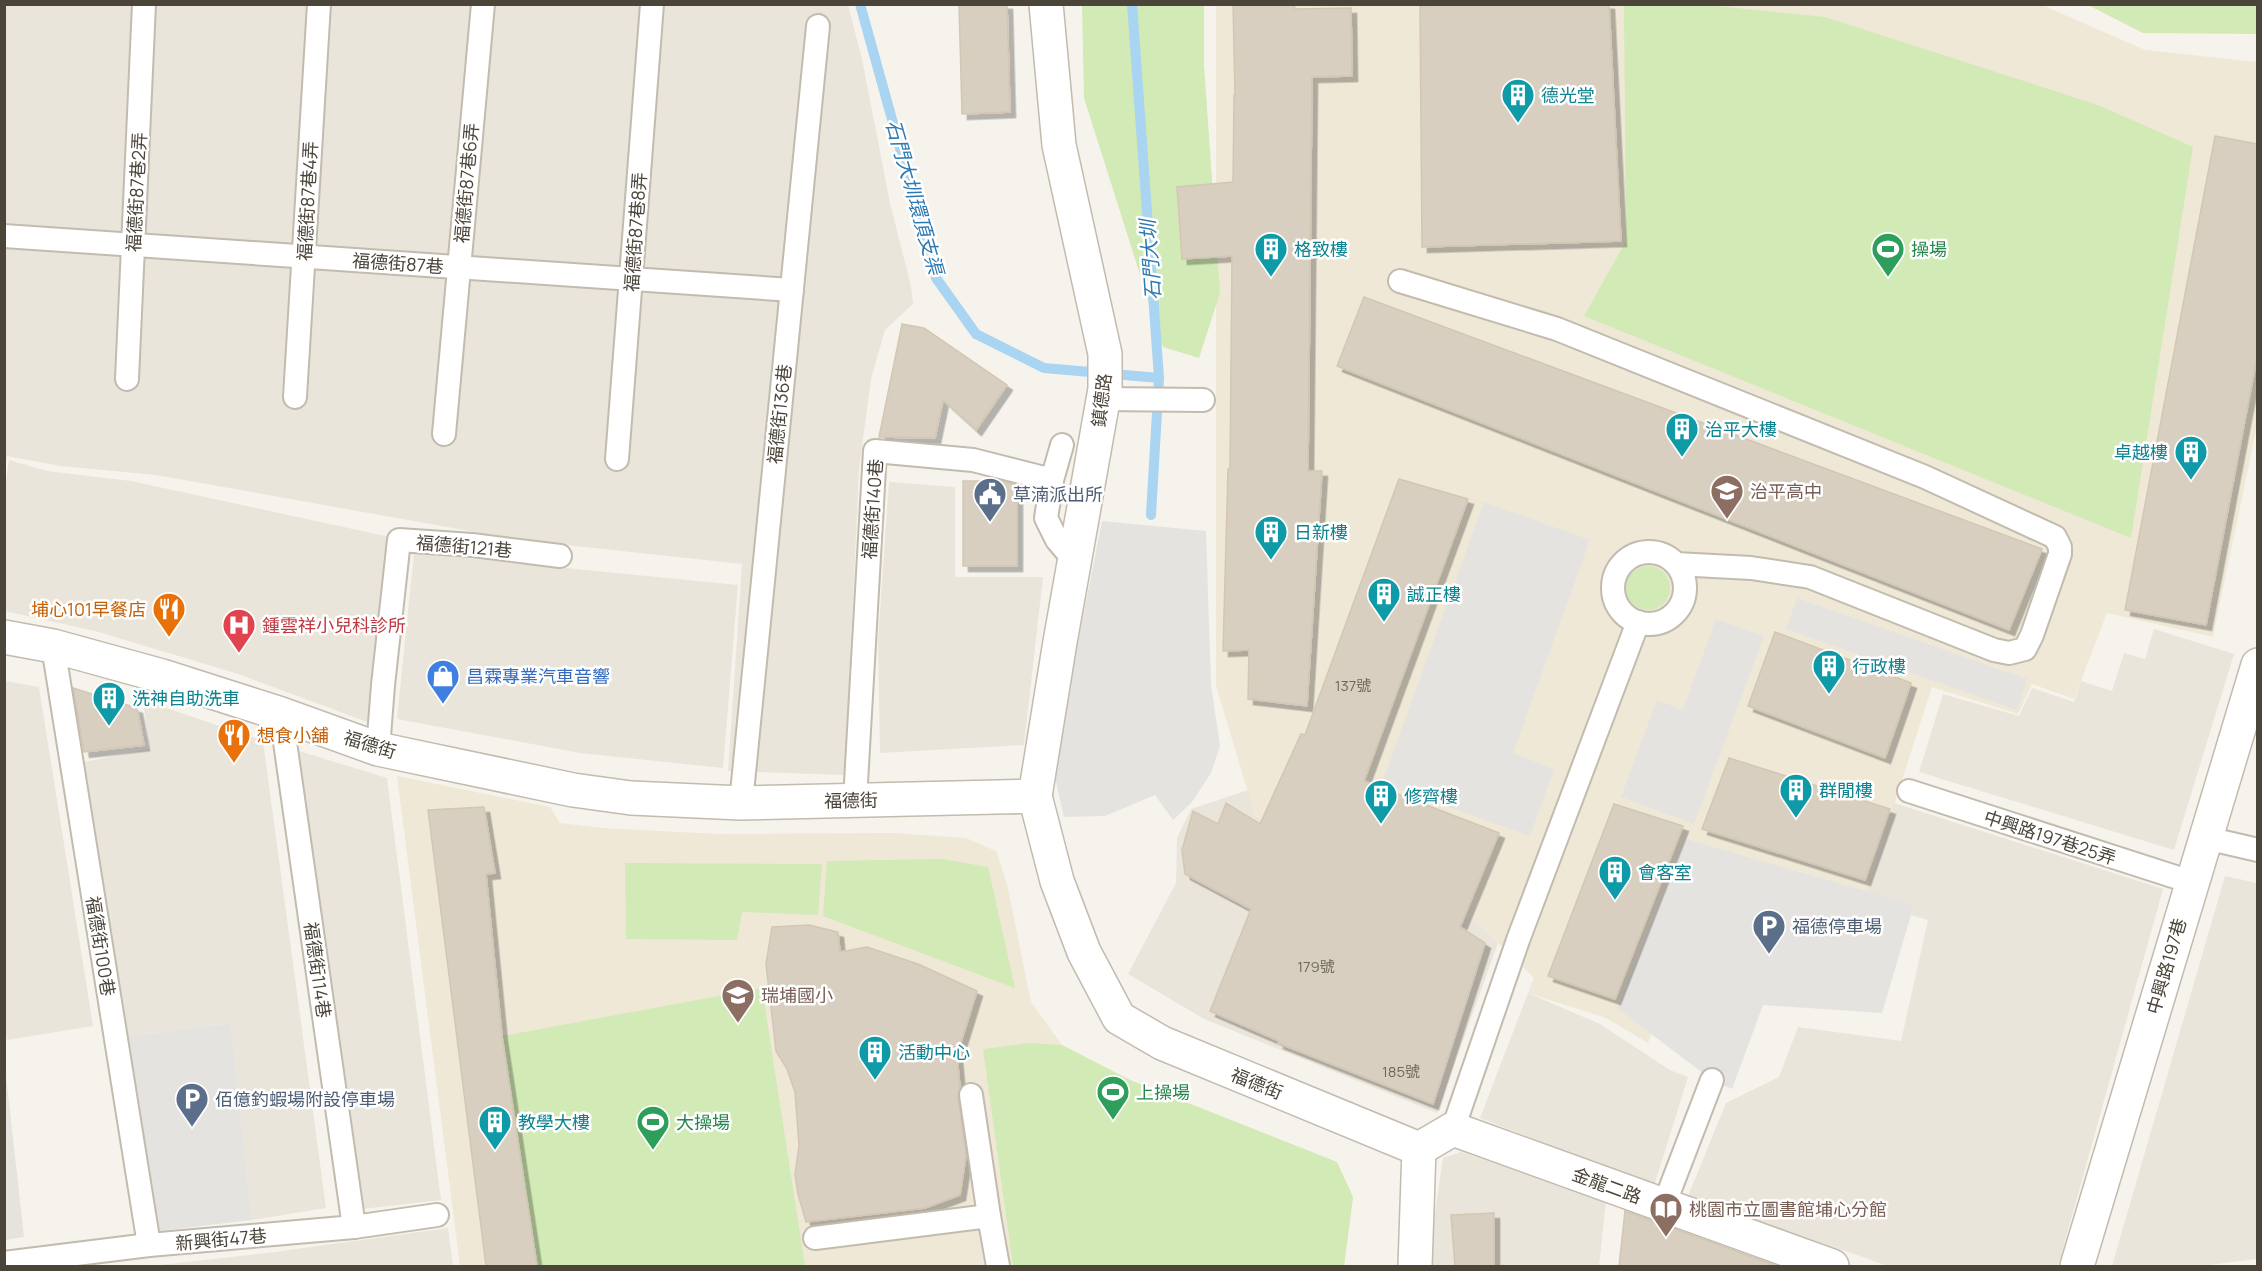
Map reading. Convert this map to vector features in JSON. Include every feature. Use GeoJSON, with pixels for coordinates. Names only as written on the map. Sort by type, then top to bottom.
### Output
{"type":"FeatureCollection","features":[{"type":"Feature","properties":{"kind":"street","name":"鎮德路"},"geometry":{"type":"LineString","coordinates":[[1035,796],[1104,394],[1105,354],[1059,145],[1046,4]]}},
{"type":"Feature","properties":{"kind":"street","name":"福德街"},"geometry":{"type":"LineString","coordinates":[[4,637],[53,646],[162,676],[281,714],[378,749],[585,792],[632,798],[741,803],[1035,796],[1057,881],[1084,952],[1119,1018],[1162,1043],[1419,1149]]}},
{"type":"Feature","properties":{"kind":"street","name":"中興路197巷"},"geometry":{"type":"LineString","coordinates":[[2077,1266],[2258,665]]}},
{"type":"Feature","properties":{"kind":"street"},"geometry":{"type":"LineString","coordinates":[[1415,1266],[1419,1149],[1453,1129]]}},
{"type":"Feature","properties":{"kind":"street","name":"金龍二路"},"geometry":{"type":"LineString","coordinates":[[1453,1129],[1832,1266]]}},
{"type":"Feature","properties":{"kind":"lane","name":"福德街87巷2弄"},"geometry":{"type":"LineString","coordinates":[[127,379],[144,4]]}},
{"type":"Feature","properties":{"kind":"lane","name":"福德街87巷4弄"},"geometry":{"type":"LineString","coordinates":[[295,397],[319,4]]}},
{"type":"Feature","properties":{"kind":"lane","name":"福德街87巷6弄"},"geometry":{"type":"LineString","coordinates":[[444,434],[483,4]]}},
{"type":"Feature","properties":{"kind":"lane","name":"福德街87巷8弄"},"geometry":{"type":"LineString","coordinates":[[617,459],[652,4]]}},
{"type":"Feature","properties":{"kind":"lane","name":"福德街136巷"},"geometry":{"type":"LineString","coordinates":[[741,803],[818,26]]}},
{"type":"Feature","properties":{"kind":"lane","name":"福德街87巷"},"geometry":{"type":"LineString","coordinates":[[4,236],[792,290]]}},
{"type":"Feature","properties":{"kind":"lane"},"geometry":{"type":"LineString","coordinates":[[1400,281],[1557,329],[1709,389],[1925,477],[2055,537],[2060,547],[2060,554],[2032,635],[2025,649],[2009,653],[1994,651],[1810,577],[1751,568],[1676,564]]}},
{"type":"Feature","properties":{"kind":"lane"},"geometry":{"type":"LineString","coordinates":[[1104,394],[1139,400],[1203,400]]}},
{"type":"Feature","properties":{"kind":"lane"},"geometry":{"type":"LineString","coordinates":[[1062,445],[1052,480],[1046,518],[1057,540],[1074,560]]}},
{"type":"Feature","properties":{"kind":"lane","name":"福德街140巷"},"geometry":{"type":"LineString","coordinates":[[855,800],[876,451],[972,460],[1052,480]]}},
{"type":"Feature","properties":{"kind":"lane","name":"福德街121巷"},"geometry":{"type":"LineString","coordinates":[[378,749],[399,540],[472,545],[560,556]]}},
{"type":"Feature","properties":{"kind":"lane"},"geometry":{"type":"LineString","coordinates":[[1644,552],[1656,552],[1676,564],[1685,586],[1678,608],[1671,616],[1649,624],[1638,622],[1619,608],[1614,597],[1613,585],[1616,573],[1623,563],[1644,552]]}},
{"type":"Feature","properties":{"kind":"lane"},"geometry":{"type":"LineString","coordinates":[[1453,1129],[1518,940],[1638,622]]}},
{"type":"Feature","properties":{"kind":"lane","name":"福德街100巷"},"geometry":{"type":"LineString","coordinates":[[53,646],[149,1245]]}},
{"type":"Feature","properties":{"kind":"lane","name":"福德街114巷"},"geometry":{"type":"LineString","coordinates":[[281,714],[354,1227]]}},
{"type":"Feature","properties":{"kind":"lane","name":"中興路197巷25弄"},"geometry":{"type":"LineString","coordinates":[[1909,791],[2191,882]]}},
{"type":"Feature","properties":{"kind":"lane"},"geometry":{"type":"LineString","coordinates":[[2206,838],[2258,850]]}},
{"type":"Feature","properties":{"kind":"lane"},"geometry":{"type":"LineString","coordinates":[[1664,1205],[1712,1080]]}},
{"type":"Feature","properties":{"kind":"lane"},"geometry":{"type":"LineString","coordinates":[[971,1095],[998,1266]]}},
{"type":"Feature","properties":{"kind":"lane","name":"新興街47巷"},"geometry":{"type":"LineString","coordinates":[[4,1263],[149,1245],[354,1227],[437,1215]]}},
{"type":"Feature","properties":{"kind":"lane"},"geometry":{"type":"LineString","coordinates":[[815,1238],[989,1216]]}},
{"type":"Feature","properties":{"kind":"shaded area"},"geometry":{"type":"Polygon","coordinates":[[[5,5],[848,5],[862,59],[890,203],[911,286],[913,304],[885,330],[871,379],[859,469],[845,775],[728,771],[742,564],[520,540],[156,475],[60,466],[7,456],[5,469],[5,5]]]}},
{"type":"Feature","properties":{"kind":"shaded area","name":"治平高中"},"geometry":{"type":"Polygon","coordinates":[[[1216,5],[2042,5],[2145,50],[2257,62],[2257,426],[2213,637],[2107,613],[2074,699],[2032,684],[2018,714],[1932,687],[1863,901],[1719,864],[1648,1043],[1606,1018],[1528,993],[1534,978],[1477,922],[1255,816],[1216,686],[1216,5]]]}},
{"type":"Feature","properties":{"kind":"shaded area"},"geometry":{"type":"Polygon","coordinates":[[[9,460],[47,471],[131,481],[390,537],[370,723],[238,674],[95,631],[5,611],[4,495],[9,460]]]}},
{"type":"Feature","properties":{"kind":"shaded area"},"geometry":{"type":"Polygon","coordinates":[[[889,482],[955,487],[955,577],[1043,577],[1024,745],[880,753],[878,640],[889,482]]]}},
{"type":"Feature","properties":{"kind":"shaded area"},"geometry":{"type":"Polygon","coordinates":[[[1484,502],[1590,540],[1513,753],[1554,769],[1530,836],[1382,783],[1484,502]]]}},
{"type":"Feature","properties":{"kind":"shaded area"},"geometry":{"type":"Polygon","coordinates":[[[1102,521],[1206,531],[1211,685],[1220,746],[1211,773],[1192,802],[1173,820],[1155,795],[1105,816],[1064,817],[1053,769],[1102,521]]]}},
{"type":"Feature","properties":{"kind":"shaded area"},"geometry":{"type":"Polygon","coordinates":[[[414,553],[738,585],[723,768],[580,753],[397,719],[414,553]]]}},
{"type":"Feature","properties":{"kind":"shaded area"},"geometry":{"type":"Polygon","coordinates":[[[1797,598],[2027,679],[2017,710],[1786,629],[1797,598]]]}},
{"type":"Feature","properties":{"kind":"shaded area"},"geometry":{"type":"Polygon","coordinates":[[[1716,619],[1764,636],[1694,824],[1621,797],[1657,700],[1683,710],[1716,619]]]}},
{"type":"Feature","properties":{"kind":"shaded area"},"geometry":{"type":"Polygon","coordinates":[[[2154,629],[2234,654],[2174,850],[1919,772],[1943,694],[2019,716],[2032,688],[2074,702],[2081,681],[2112,691],[2124,653],[2145,659],[2154,629]]]}},
{"type":"Feature","properties":{"kind":"shaded area"},"geometry":{"type":"Polygon","coordinates":[[[5,681],[39,687],[93,1026],[7,1040],[4,1024],[5,681]]]}},
{"type":"Feature","properties":{"kind":"shaded area"},"geometry":{"type":"Polygon","coordinates":[[[143,700],[263,741],[326,1208],[252,1220],[231,1023],[128,1036],[124,1030],[84,762],[149,749],[143,700]]]}},
{"type":"Feature","properties":{"kind":"shaded area"},"geometry":{"type":"Polygon","coordinates":[[[299,751],[387,778],[441,1200],[362,1209],[299,751]]]}},
{"type":"Feature","properties":{"kind":"shaded area","name":"瑞埔國小"},"geometry":{"type":"Polygon","coordinates":[[[397,776],[550,807],[560,823],[602,828],[718,834],[892,833],[966,838],[996,851],[1007,884],[1031,1002],[1062,1045],[1130,1080],[1337,1162],[1353,1197],[1344,1266],[460,1266],[397,776]]]}},
{"type":"Feature","properties":{"kind":"shaded area"},"geometry":{"type":"Polygon","coordinates":[[[1248,790],[1255,816],[1477,922],[1498,943],[1437,1113],[1204,1019],[1128,974],[1176,883],[1177,838],[1191,809],[1248,790]]]}},
{"type":"Feature","properties":{"kind":"shaded area"},"geometry":{"type":"Polygon","coordinates":[[[1894,803],[2163,889],[2058,1266],[1888,1266],[1688,1196],[1726,1103],[1779,1077],[1798,1027],[1901,1041],[1928,920],[1863,901],[1894,803]]]}},
{"type":"Feature","properties":{"kind":"shaded area","name":"福德停車場"},"geometry":{"type":"Polygon","coordinates":[[[1686,839],[1914,905],[1882,1013],[1763,1005],[1732,1089],[1712,1080],[1617,1008],[1686,839]]]}},
{"type":"Feature","properties":{"kind":"shaded area"},"geometry":{"type":"Polygon","coordinates":[[[2225,876],[2257,883],[2257,1259],[2200,1266],[2112,1266],[2225,876]]]}},
{"type":"Feature","properties":{"kind":"shaded area"},"geometry":{"type":"Polygon","coordinates":[[[1528,993],[1600,1024],[1670,1070],[1688,1077],[1654,1186],[1480,1118],[1528,993]]]}},
{"type":"Feature","properties":{"kind":"shaded area","name":"佰億釣蝦場附設停車場"},"geometry":{"type":"Polygon","coordinates":[[[231,1023],[252,1220],[159,1231],[128,1036],[231,1023]]]}},
{"type":"Feature","properties":{"kind":"shaded area"},"geometry":{"type":"Polygon","coordinates":[[[5,1067],[24,1237],[4,1240],[5,1067]]]}},
{"type":"Feature","properties":{"kind":"shaded area"},"geometry":{"type":"Polygon","coordinates":[[[1461,1152],[1606,1201],[1599,1266],[1427,1266],[1443,1158],[1461,1152]]]}},
{"type":"Feature","properties":{"kind":"shaded area"},"geometry":{"type":"Polygon","coordinates":[[[448,1228],[453,1266],[151,1266],[275,1252],[448,1228]]]}},
{"type":"Feature","properties":{"kind":"green space"},"geometry":{"type":"Polygon","coordinates":[[[1082,5],[1204,5],[1204,65],[1220,293],[1199,358],[1163,347],[1084,98],[1082,5]]]}},
{"type":"Feature","properties":{"kind":"green space","name":"操場"},"geometry":{"type":"Polygon","coordinates":[[[1624,5],[1706,5],[1825,17],[2098,105],[2193,147],[2131,538],[1584,316],[1626,241],[1624,5]]]}},
{"type":"Feature","properties":{"kind":"green space"},"geometry":{"type":"Polygon","coordinates":[[[2088,5],[2257,5],[2257,34],[2143,33],[2088,5]]]}},
{"type":"Feature","properties":{"kind":"green space"},"geometry":{"type":"Polygon","coordinates":[[[1648,566],[1664,572],[1670,588],[1664,604],[1648,610],[1632,604],[1626,588],[1632,572],[1648,566]]]}},
{"type":"Feature","properties":{"kind":"green space"},"geometry":{"type":"Polygon","coordinates":[[[942,859],[988,867],[1015,988],[823,916],[827,861],[942,859]]]}},
{"type":"Feature","properties":{"kind":"green space"},"geometry":{"type":"Polygon","coordinates":[[[625,863],[822,864],[818,915],[742,912],[737,940],[626,939],[625,863]]]}},
{"type":"Feature","properties":{"kind":"green space","name":"大操場"},"geometry":{"type":"Polygon","coordinates":[[[762,988],[805,1266],[537,1266],[502,1036],[762,988]]]}},
{"type":"Feature","properties":{"kind":"green space","name":"上操場"},"geometry":{"type":"Polygon","coordinates":[[[1029,1043],[1062,1045],[1130,1080],[1337,1162],[1353,1197],[1344,1266],[1013,1266],[983,1049],[1029,1043]]]}},
{"type":"Feature","properties":{"kind":"building"},"geometry":{"type":"Polygon","coordinates":[[[959,4],[1007,4],[1010,112],[962,114],[959,4]]]}},
{"type":"Feature","properties":{"kind":"building"},"geometry":{"type":"Polygon","coordinates":[[[1233,4],[1294,4],[1295,9],[1351,8],[1352,76],[1312,77],[1308,471],[1322,471],[1307,706],[1248,699],[1249,650],[1223,651],[1228,469],[1230,469],[1232,256],[1182,259],[1177,187],[1233,182],[1235,95],[1233,4]]]}},
{"type":"Feature","properties":{"kind":"building","name":"德光堂"},"geometry":{"type":"Polygon","coordinates":[[[1609,4],[1621,241],[1422,247],[1420,6],[1609,4]]]}},
{"type":"Feature","properties":{"kind":"building","name":"卓越樓"},"geometry":{"type":"Polygon","coordinates":[[[2215,136],[2258,144],[2258,352],[2206,625],[2125,610],[2215,136]]]}},
{"type":"Feature","properties":{"kind":"building","name":"治平大樓"},"geometry":{"type":"Polygon","coordinates":[[[1364,297],[2042,549],[2009,630],[1337,366],[1364,297]]]}},
{"type":"Feature","properties":{"kind":"building"},"geometry":{"type":"Polygon","coordinates":[[[902,324],[924,328],[1007,385],[976,430],[943,400],[935,438],[879,437],[902,324]]]}},
{"type":"Feature","properties":{"kind":"building"},"geometry":{"type":"Polygon","coordinates":[[[1399,479],[1468,499],[1364,781],[1499,833],[1460,927],[1485,943],[1433,1104],[1278,1043],[1279,1041],[1210,1011],[1251,909],[1185,874],[1182,850],[1193,811],[1218,824],[1226,803],[1260,824],[1301,734],[1305,735],[1399,479]]]}},
{"type":"Feature","properties":{"kind":"building","name":"草湳派出所"},"geometry":{"type":"Polygon","coordinates":[[[963,481],[1000,481],[1017,485],[1017,566],[963,566],[963,481]]]}},
{"type":"Feature","properties":{"kind":"building","name":"行政樓"},"geometry":{"type":"Polygon","coordinates":[[[1775,632],[1911,683],[1885,758],[1748,706],[1775,632]]]}},
{"type":"Feature","properties":{"kind":"building","name":"洗神自助洗車"},"geometry":{"type":"Polygon","coordinates":[[[73,688],[137,708],[144,745],[84,752],[73,688]]]}},
{"type":"Feature","properties":{"kind":"building","name":"群閒樓"},"geometry":{"type":"Polygon","coordinates":[[[1729,758],[1890,809],[1865,880],[1702,829],[1729,758]]]}},
{"type":"Feature","properties":{"kind":"building","name":"會客室"},"geometry":{"type":"Polygon","coordinates":[[[1614,804],[1683,826],[1615,999],[1548,976],[1614,804]]]}},
{"type":"Feature","properties":{"kind":"building","name":"教學大樓"},"geometry":{"type":"Polygon","coordinates":[[[484,807],[495,873],[486,874],[502,1036],[537,1266],[486,1266],[428,810],[484,807]]]}},
{"type":"Feature","properties":{"kind":"building","name":"活動中心"},"geometry":{"type":"Polygon","coordinates":[[[809,925],[838,932],[840,952],[867,947],[918,964],[977,991],[957,1055],[960,1088],[958,1097],[966,1156],[960,1195],[925,1208],[806,1222],[795,1174],[799,1146],[795,1092],[787,1069],[776,1051],[766,964],[772,927],[809,925]]]}},
{"type":"Feature","properties":{"kind":"building","name":"桃園市立圖書館埔心分館"},"geometry":{"type":"Polygon","coordinates":[[[1625,1211],[1777,1266],[1619,1266],[1625,1211]]]}},
{"type":"Feature","properties":{"kind":"building"},"geometry":{"type":"Polygon","coordinates":[[[1494,1213],[1494,1266],[1455,1266],[1451,1215],[1494,1213]]]}},
{"type":"Feature","properties":{"kind":"waterway","name":"石門大圳環頂支渠"},"geometry":{"type":"LineString","coordinates":[[860,4],[936,278],[976,334],[1044,368],[1159,378]]}},
{"type":"Feature","properties":{"kind":"waterway","name":"石門大圳"},"geometry":{"type":"LineString","coordinates":[[1132,4],[1159,378],[1151,515]]}},
{"type":"Feature","properties":{"kind":"place","name":"德光堂"},"geometry":{"type":"Point","coordinates":[1518,124]}},
{"type":"Feature","properties":{"kind":"place","name":"格致樓"},"geometry":{"type":"Point","coordinates":[1271,278]}},
{"type":"Feature","properties":{"kind":"place","name":"操場"},"geometry":{"type":"Point","coordinates":[1888,278]}},
{"type":"Feature","properties":{"kind":"place","name":"治平大樓"},"geometry":{"type":"Point","coordinates":[1682,458]}},
{"type":"Feature","properties":{"kind":"place","name":"卓越樓"},"geometry":{"type":"Point","coordinates":[2191,481]}},
{"type":"Feature","properties":{"kind":"place","name":"治平高中"},"geometry":{"type":"Point","coordinates":[1727,520]}},
{"type":"Feature","properties":{"kind":"place","name":"草湳派出所"},"geometry":{"type":"Point","coordinates":[990,523]}},
{"type":"Feature","properties":{"kind":"place","name":"日新樓"},"geometry":{"type":"Point","coordinates":[1271,561]}},
{"type":"Feature","properties":{"kind":"place","name":"誠正樓"},"geometry":{"type":"Point","coordinates":[1384,623]}},
{"type":"Feature","properties":{"kind":"place","name":"埔心101早餐店"},"geometry":{"type":"Point","coordinates":[169,638]}},
{"type":"Feature","properties":{"kind":"place","name":"鍾雲祥小兒科診所"},"geometry":{"type":"Point","coordinates":[239,654]}},
{"type":"Feature","properties":{"kind":"place","name":"行政樓"},"geometry":{"type":"Point","coordinates":[1829,695]}},
{"type":"Feature","properties":{"kind":"place","name":"昌霖專業汽車音響"},"geometry":{"type":"Point","coordinates":[443,705]}},
{"type":"Feature","properties":{"kind":"place","name":"洗神自助洗車"},"geometry":{"type":"Point","coordinates":[109,727]}},
{"type":"Feature","properties":{"kind":"place","name":"想食小舖"},"geometry":{"type":"Point","coordinates":[234,764]}},
{"type":"Feature","properties":{"kind":"place","name":"群閒樓"},"geometry":{"type":"Point","coordinates":[1796,819]}},
{"type":"Feature","properties":{"kind":"place","name":"修齊樓"},"geometry":{"type":"Point","coordinates":[1381,825]}},
{"type":"Feature","properties":{"kind":"place","name":"會客室"},"geometry":{"type":"Point","coordinates":[1615,901]}},
{"type":"Feature","properties":{"kind":"place","name":"福德停車場"},"geometry":{"type":"Point","coordinates":[1769,955]}},
{"type":"Feature","properties":{"kind":"place","name":"瑞埔國小"},"geometry":{"type":"Point","coordinates":[738,1024]}},
{"type":"Feature","properties":{"kind":"place","name":"活動中心"},"geometry":{"type":"Point","coordinates":[875,1081]}},
{"type":"Feature","properties":{"kind":"place","name":"上操場"},"geometry":{"type":"Point","coordinates":[1113,1121]}},
{"type":"Feature","properties":{"kind":"place","name":"佰億釣蝦場附設停車場"},"geometry":{"type":"Point","coordinates":[192,1128]}},
{"type":"Feature","properties":{"kind":"place","name":"教學大樓"},"geometry":{"type":"Point","coordinates":[495,1151]}},
{"type":"Feature","properties":{"kind":"place","name":"大操場"},"geometry":{"type":"Point","coordinates":[653,1151]}},
{"type":"Feature","properties":{"kind":"place","name":"桃園市立圖書館埔心分館"},"geometry":{"type":"Point","coordinates":[1666,1238]}}]}
